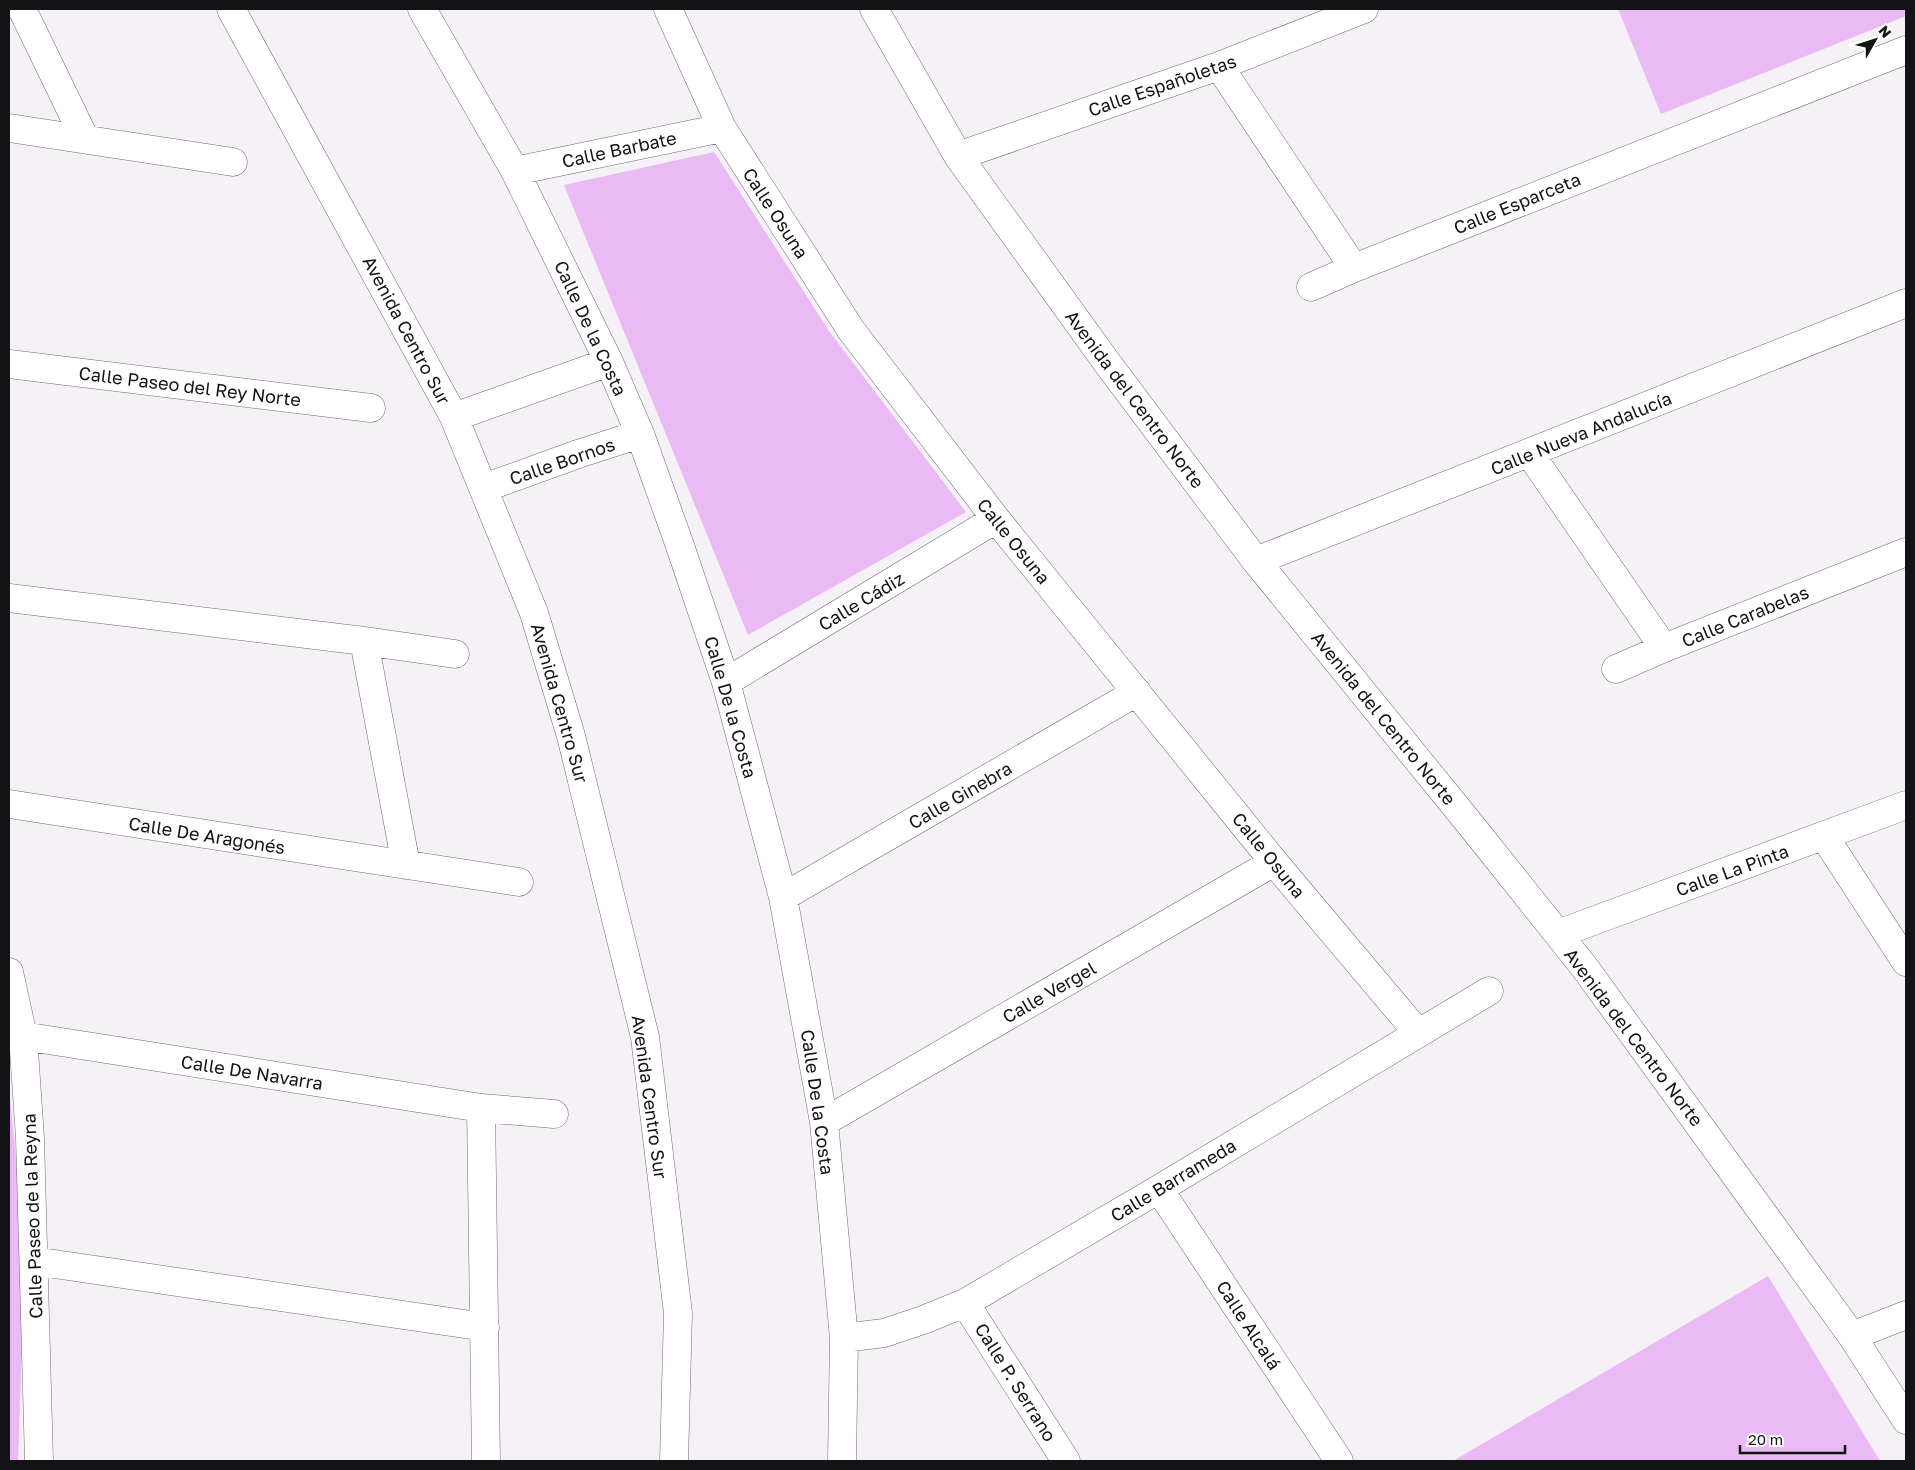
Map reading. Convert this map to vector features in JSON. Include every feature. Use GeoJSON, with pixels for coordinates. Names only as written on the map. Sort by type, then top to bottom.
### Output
{"type":"FeatureCollection","features":[{"type":"Feature","properties":{"kind":"street"},"geometry":{"type":"LineString","coordinates":[[22,9],[85,139]]}},
{"type":"Feature","properties":{"kind":"street","name":"Avenida Centro Sur"},"geometry":{"type":"LineString","coordinates":[[231,9],[454,417],[534,613],[572,736],[645,1037],[678,1313],[674,1461]]}},
{"type":"Feature","properties":{"kind":"street","name":"Calle De la Costa"},"geometry":{"type":"LineString","coordinates":[[422,9],[515,170],[609,362],[640,434],[680,543],[726,682],[783,897],[824,1122],[844,1338],[842,1461]]}},
{"type":"Feature","properties":{"kind":"street","name":"Calle Osuna"},"geometry":{"type":"LineString","coordinates":[[668,9],[722,128],[851,330],[996,520],[1274,862],[1418,1033]]}},
{"type":"Feature","properties":{"kind":"street","name":"Avenida del Centro Norte"},"geometry":{"type":"LineString","coordinates":[[874,9],[958,156],[1108,364],[1256,561],[1474,829],[1558,934],[1620,1016],[1852,1336],[1906,1420]]}},
{"type":"Feature","properties":{"kind":"street","name":"Calle Españoletas"},"geometry":{"type":"LineString","coordinates":[[958,156],[1219,66],[1364,9]]}},
{"type":"Feature","properties":{"kind":"street","name":"Calle Esparceta"},"geometry":{"type":"LineString","coordinates":[[1311,287],[1354,268],[1906,50]]}},
{"type":"Feature","properties":{"kind":"street"},"geometry":{"type":"LineString","coordinates":[[1219,66],[1354,268]]}},
{"type":"Feature","properties":{"kind":"street"},"geometry":{"type":"LineString","coordinates":[[9,128],[233,162]]}},
{"type":"Feature","properties":{"kind":"street","name":"Calle Barbate"},"geometry":{"type":"LineString","coordinates":[[515,170],[722,128]]}},
{"type":"Feature","properties":{"kind":"street","name":"Calle Nueva Andalucía"},"geometry":{"type":"LineString","coordinates":[[1256,561],[1530,454],[1906,303]]}},
{"type":"Feature","properties":{"kind":"street"},"geometry":{"type":"LineString","coordinates":[[454,417],[609,362]]}},
{"type":"Feature","properties":{"kind":"street","name":"Calle Paseo del Rey Norte"},"geometry":{"type":"LineString","coordinates":[[9,364],[371,408]]}},
{"type":"Feature","properties":{"kind":"street","name":"Calle Bornos"},"geometry":{"type":"LineString","coordinates":[[484,488],[640,434]]}},
{"type":"Feature","properties":{"kind":"street","name":"Calle Carabelas"},"geometry":{"type":"LineString","coordinates":[[1530,454],[1664,648],[1906,552]]}},
{"type":"Feature","properties":{"kind":"street","name":"Calle Cádiz"},"geometry":{"type":"LineString","coordinates":[[726,682],[996,520]]}},
{"type":"Feature","properties":{"kind":"street"},"geometry":{"type":"LineString","coordinates":[[9,598],[364,641],[455,654]]}},
{"type":"Feature","properties":{"kind":"street"},"geometry":{"type":"LineString","coordinates":[[364,641],[406,865]]}},
{"type":"Feature","properties":{"kind":"street"},"geometry":{"type":"LineString","coordinates":[[1616,669],[1664,648]]}},
{"type":"Feature","properties":{"kind":"street","name":"Calle Ginebra"},"geometry":{"type":"LineString","coordinates":[[783,897],[1137,692]]}},
{"type":"Feature","properties":{"kind":"street","name":"Calle De Aragonés"},"geometry":{"type":"LineString","coordinates":[[9,804],[519,882]]}},
{"type":"Feature","properties":{"kind":"street","name":"Calle La Pinta"},"geometry":{"type":"LineString","coordinates":[[1558,934],[1906,805]]}},
{"type":"Feature","properties":{"kind":"street"},"geometry":{"type":"LineString","coordinates":[[1824,836],[1906,962]]}},
{"type":"Feature","properties":{"kind":"street","name":"Calle Vergel"},"geometry":{"type":"LineString","coordinates":[[824,1122],[1274,862]]}},
{"type":"Feature","properties":{"kind":"street","name":"Calle Paseo de la Reyna"},"geometry":{"type":"LineString","coordinates":[[9,972],[23,1036],[30,1138],[39,1461]]}},
{"type":"Feature","properties":{"kind":"street","name":"Calle Barrameda"},"geometry":{"type":"LineString","coordinates":[[844,1338],[884,1333],[965,1303],[1489,991]]}},
{"type":"Feature","properties":{"kind":"street","name":"Calle De Navarra"},"geometry":{"type":"LineString","coordinates":[[23,1036],[481,1108],[554,1114]]}},
{"type":"Feature","properties":{"kind":"street"},"geometry":{"type":"LineString","coordinates":[[481,1108],[486,1461]]}},
{"type":"Feature","properties":{"kind":"street","name":"Calle Alcalá"},"geometry":{"type":"LineString","coordinates":[[1159,1189],[1339,1461]]}},
{"type":"Feature","properties":{"kind":"street"},"geometry":{"type":"LineString","coordinates":[[34,1261],[485,1327]]}},
{"type":"Feature","properties":{"kind":"street","name":"Calle P. Serrano"},"geometry":{"type":"LineString","coordinates":[[965,1303],[1066,1461]]}},
{"type":"Feature","properties":{"kind":"street"},"geometry":{"type":"LineString","coordinates":[[1852,1336],[1906,1315]]}},
{"type":"Feature","properties":{"kind":"shaded area"},"geometry":{"type":"Polygon","coordinates":[[[1618,9],[1906,9],[1906,16],[1661,114],[1618,9]]]}},
{"type":"Feature","properties":{"kind":"shaded area"},"geometry":{"type":"Polygon","coordinates":[[[714,152],[829,331],[966,512],[748,635],[564,185],[714,152]]]}},
{"type":"Feature","properties":{"kind":"shaded area"},"geometry":{"type":"Polygon","coordinates":[[[9,1087],[25,1253],[18,1461],[9,1461],[9,1087]]]}},
{"type":"Feature","properties":{"kind":"shaded area"},"geometry":{"type":"Polygon","coordinates":[[[1768,1276],[1880,1461],[1453,1461],[1768,1276]]]}}]}
